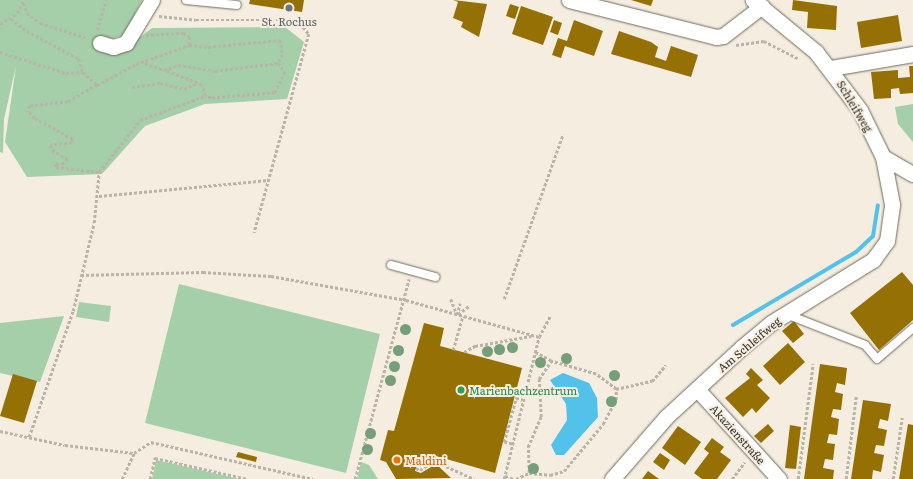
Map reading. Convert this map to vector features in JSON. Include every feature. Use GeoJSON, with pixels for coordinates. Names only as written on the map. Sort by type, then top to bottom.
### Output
{"type":"FeatureCollection","features":[{"type":"Feature","properties":{"kind":"street"},"geometry":{"type":"LineString","coordinates":[[97,42],[120,47],[135,32],[152,0]]}},
{"type":"Feature","properties":{"kind":"street"},"geometry":{"type":"LineString","coordinates":[[568,0],[723,36],[757,3]]}},
{"type":"Feature","properties":{"kind":"street","name":"Schleifweg"},"geometry":{"type":"LineString","coordinates":[[757,3],[795,32],[831,68],[860,110],[883,157],[892,224]]}},
{"type":"Feature","properties":{"kind":"street"},"geometry":{"type":"LineString","coordinates":[[831,68],[913,54]]}},
{"type":"Feature","properties":{"kind":"street"},"geometry":{"type":"LineString","coordinates":[[883,157],[913,174]]}},
{"type":"Feature","properties":{"kind":"street","name":"Am Schleifweg"},"geometry":{"type":"LineString","coordinates":[[612,479],[643,441],[697,388],[753,338],[786,314],[873,260],[887,241],[892,224]]}},
{"type":"Feature","properties":{"kind":"street","name":"Akazienstraße"},"geometry":{"type":"LineString","coordinates":[[697,388],[753,452],[779,479]]}},
{"type":"Feature","properties":{"kind":"lane"},"geometry":{"type":"LineString","coordinates":[[186,0],[236,6]]}},
{"type":"Feature","properties":{"kind":"lane"},"geometry":{"type":"LineString","coordinates":[[391,265],[435,276]]}},
{"type":"Feature","properties":{"kind":"lane"},"geometry":{"type":"LineString","coordinates":[[786,314],[865,344],[877,359],[913,328]]}},
{"type":"Feature","properties":{"kind":"path"},"geometry":{"type":"LineString","coordinates":[[24,2],[27,13],[40,23],[97,42],[106,0]]}},
{"type":"Feature","properties":{"kind":"path"},"geometry":{"type":"LineString","coordinates":[[0,24],[11,19],[24,2]]}},
{"type":"Feature","properties":{"kind":"path"},"geometry":{"type":"LineString","coordinates":[[160,17],[289,20],[303,26],[310,43],[285,117],[254,233]]}},
{"type":"Feature","properties":{"kind":"path"},"geometry":{"type":"LineString","coordinates":[[11,19],[27,31],[79,59],[82,72],[97,85]]}},
{"type":"Feature","properties":{"kind":"path"},"geometry":{"type":"LineString","coordinates":[[135,32],[153,36],[183,33],[190,37],[189,45]]}},
{"type":"Feature","properties":{"kind":"path"},"geometry":{"type":"LineString","coordinates":[[723,36],[730,46],[746,42],[770,43],[805,62]]}},
{"type":"Feature","properties":{"kind":"path"},"geometry":{"type":"LineString","coordinates":[[99,172],[56,167],[56,164],[64,164],[68,159],[52,150],[52,144],[72,143],[73,138],[35,118],[28,109],[33,104],[68,102],[124,69],[145,63],[189,45],[208,47],[280,40],[283,55],[278,63]]}},
{"type":"Feature","properties":{"kind":"path"},"geometry":{"type":"LineString","coordinates":[[0,52],[66,73],[82,72]]}},
{"type":"Feature","properties":{"kind":"path"},"geometry":{"type":"LineString","coordinates":[[145,63],[198,83],[205,90],[205,96]]}},
{"type":"Feature","properties":{"kind":"path"},"geometry":{"type":"LineString","coordinates":[[164,70],[178,65],[216,71],[278,63]]}},
{"type":"Feature","properties":{"kind":"path"},"geometry":{"type":"LineString","coordinates":[[29,437],[73,311],[99,196],[99,172],[140,120],[205,96],[275,92],[285,72],[278,63]]}},
{"type":"Feature","properties":{"kind":"path"},"geometry":{"type":"LineString","coordinates":[[132,87],[160,83],[184,88],[198,83]]}},
{"type":"Feature","properties":{"kind":"path"},"geometry":{"type":"LineString","coordinates":[[504,299],[563,134]]}},
{"type":"Feature","properties":{"kind":"path"},"geometry":{"type":"LineString","coordinates":[[99,196],[268,180]]}},
{"type":"Feature","properties":{"kind":"path"},"geometry":{"type":"LineString","coordinates":[[355,479],[406,300],[411,270]]}},
{"type":"Feature","properties":{"kind":"path"},"geometry":{"type":"LineString","coordinates":[[81,275],[238,273],[319,283],[406,300],[539,337]]}},
{"type":"Feature","properties":{"kind":"path"},"geometry":{"type":"LineString","coordinates":[[451,299],[457,315]]}},
{"type":"Feature","properties":{"kind":"path"},"geometry":{"type":"LineString","coordinates":[[457,315],[460,303]]}},
{"type":"Feature","properties":{"kind":"path"},"geometry":{"type":"LineString","coordinates":[[457,315],[469,306]]}},
{"type":"Feature","properties":{"kind":"path"},"geometry":{"type":"LineString","coordinates":[[453,350],[463,316]]}},
{"type":"Feature","properties":{"kind":"path"},"geometry":{"type":"LineString","coordinates":[[550,316],[539,337],[504,478],[515,479],[529,473],[550,475],[564,471],[610,414],[616,389]]}},
{"type":"Feature","properties":{"kind":"path"},"geometry":{"type":"LineString","coordinates":[[464,352],[475,346],[534,336]]}},
{"type":"Feature","properties":{"kind":"path"},"geometry":{"type":"LineString","coordinates":[[535,352],[551,361],[588,370],[616,389],[652,380],[666,365]]}},
{"type":"Feature","properties":{"kind":"path"},"geometry":{"type":"LineString","coordinates":[[529,473],[528,447],[542,417],[539,379],[551,361]]}},
{"type":"Feature","properties":{"kind":"path"},"geometry":{"type":"LineString","coordinates":[[798,479],[813,364]]}},
{"type":"Feature","properties":{"kind":"path"},"geometry":{"type":"LineString","coordinates":[[846,479],[856,396]]}},
{"type":"Feature","properties":{"kind":"path"},"geometry":{"type":"LineString","coordinates":[[512,444],[504,442],[509,420],[516,398],[523,400]]}},
{"type":"Feature","properties":{"kind":"path"},"geometry":{"type":"LineString","coordinates":[[893,479],[902,418]]}},
{"type":"Feature","properties":{"kind":"path"},"geometry":{"type":"LineString","coordinates":[[0,431],[29,437],[134,453]]}},
{"type":"Feature","properties":{"kind":"path"},"geometry":{"type":"LineString","coordinates":[[122,479],[134,453],[151,442],[313,479]]}},
{"type":"Feature","properties":{"kind":"path"},"geometry":{"type":"LineString","coordinates":[[732,479],[753,452]]}},
{"type":"Feature","properties":{"kind":"path"},"geometry":{"type":"LineString","coordinates":[[150,479],[155,458],[248,479]]}},
{"type":"Feature","properties":{"kind":"path"},"geometry":{"type":"LineString","coordinates":[[428,458],[436,460],[474,479]]}},
{"type":"Feature","properties":{"kind":"path"},"geometry":{"type":"LineString","coordinates":[[416,468],[420,470],[436,460]]}},
{"type":"Feature","properties":{"kind":"green space"},"geometry":{"type":"Polygon","coordinates":[[[0,0],[142,0],[124,35],[109,39],[132,43],[152,28],[285,27],[304,42],[287,99],[205,104],[145,126],[102,174],[27,177],[5,142],[16,66],[4,119],[3,153],[0,152],[0,0]]]}},
{"type":"Feature","properties":{"kind":"green space"},"geometry":{"type":"Polygon","coordinates":[[[913,104],[913,142],[898,124],[895,107],[913,104]]]}},
{"type":"Feature","properties":{"kind":"green space"},"geometry":{"type":"Polygon","coordinates":[[[179,284],[380,334],[346,473],[145,423],[179,284]]]}},
{"type":"Feature","properties":{"kind":"green space"},"geometry":{"type":"Polygon","coordinates":[[[79,302],[111,306],[109,322],[76,317],[79,302]]]}},
{"type":"Feature","properties":{"kind":"green space"},"geometry":{"type":"Polygon","coordinates":[[[64,316],[40,382],[0,373],[0,323],[64,316]]]}},
{"type":"Feature","properties":{"kind":"green space"},"geometry":{"type":"Polygon","coordinates":[[[156,460],[231,477],[238,479],[152,479],[156,460]]]}},
{"type":"Feature","properties":{"kind":"green space"},"geometry":{"type":"Polygon","coordinates":[[[361,462],[369,465],[378,479],[357,479],[361,462]]]}},
{"type":"Feature","properties":{"kind":"water"},"geometry":{"type":"Polygon","coordinates":[[[563,373],[589,383],[597,398],[598,417],[564,455],[556,455],[551,445],[567,420],[566,404],[550,380],[563,373]]]}},
{"type":"Feature","properties":{"kind":"building","name":"St. Rochus"},"geometry":{"type":"Polygon","coordinates":[[[250,0],[304,0],[302,12],[249,4],[250,0]]]}},
{"type":"Feature","properties":{"kind":"building"},"geometry":{"type":"Polygon","coordinates":[[[453,0],[487,4],[479,37],[461,27],[463,22],[453,18],[458,2],[453,0]]]}},
{"type":"Feature","properties":{"kind":"building"},"geometry":{"type":"Polygon","coordinates":[[[631,0],[653,0],[651,6],[631,0]]]}},
{"type":"Feature","properties":{"kind":"building"},"geometry":{"type":"Polygon","coordinates":[[[793,0],[837,6],[836,30],[807,28],[808,12],[792,10],[793,0]]]}},
{"type":"Feature","properties":{"kind":"building"},"geometry":{"type":"Polygon","coordinates":[[[510,4],[519,7],[515,19],[506,16],[510,4]]]}},
{"type":"Feature","properties":{"kind":"building"},"geometry":{"type":"Polygon","coordinates":[[[521,6],[553,17],[543,45],[512,34],[521,6]]]}},
{"type":"Feature","properties":{"kind":"building"},"geometry":{"type":"Polygon","coordinates":[[[898,15],[902,41],[861,48],[857,22],[898,15]]]}},
{"type":"Feature","properties":{"kind":"building"},"geometry":{"type":"Polygon","coordinates":[[[554,20],[562,23],[558,35],[550,32],[554,20]]]}},
{"type":"Feature","properties":{"kind":"building"},"geometry":{"type":"Polygon","coordinates":[[[574,20],[603,31],[594,56],[565,46],[561,58],[552,55],[558,38],[567,41],[574,20]]]}},
{"type":"Feature","properties":{"kind":"building"},"geometry":{"type":"Polygon","coordinates":[[[619,31],[651,42],[658,47],[655,57],[666,61],[671,46],[698,55],[691,77],[611,54],[619,31]]]}},
{"type":"Feature","properties":{"kind":"building"},"geometry":{"type":"Polygon","coordinates":[[[909,66],[913,66],[913,93],[900,94],[899,88],[891,89],[891,98],[874,99],[871,72],[898,70],[898,78],[910,77],[909,66]]]}},
{"type":"Feature","properties":{"kind":"building"},"geometry":{"type":"Polygon","coordinates":[[[902,272],[913,285],[913,320],[879,350],[850,313],[902,272]]]}},
{"type":"Feature","properties":{"kind":"building"},"geometry":{"type":"Polygon","coordinates":[[[794,321],[804,334],[793,343],[782,331],[794,321]]]}},
{"type":"Feature","properties":{"kind":"building","name":"Marienbachzentrum"},"geometry":{"type":"Polygon","coordinates":[[[424,323],[444,328],[440,346],[522,368],[495,473],[429,454],[427,462],[417,465],[415,471],[421,473],[436,464],[451,478],[396,479],[386,462],[380,460],[388,430],[394,431],[424,323]]]}},
{"type":"Feature","properties":{"kind":"building"},"geometry":{"type":"Polygon","coordinates":[[[788,343],[805,362],[780,385],[763,366],[788,343]]]}},
{"type":"Feature","properties":{"kind":"building"},"geometry":{"type":"Polygon","coordinates":[[[820,364],[847,368],[845,385],[837,383],[835,392],[843,394],[841,410],[833,409],[831,417],[839,419],[837,435],[829,434],[827,443],[835,444],[833,460],[825,459],[823,468],[834,470],[833,479],[804,479],[820,364]]]}},
{"type":"Feature","properties":{"kind":"building"},"geometry":{"type":"Polygon","coordinates":[[[751,368],[763,380],[757,385],[770,398],[756,413],[752,408],[743,417],[725,398],[750,378],[746,374],[751,368]]]}},
{"type":"Feature","properties":{"kind":"building"},"geometry":{"type":"Polygon","coordinates":[[[13,374],[37,381],[24,423],[0,416],[13,374]]]}},
{"type":"Feature","properties":{"kind":"building"},"geometry":{"type":"Polygon","coordinates":[[[863,400],[891,404],[888,421],[880,419],[878,428],[887,430],[884,446],[876,445],[874,453],[884,455],[881,472],[873,470],[872,479],[851,479],[863,400]]]}},
{"type":"Feature","properties":{"kind":"building"},"geometry":{"type":"Polygon","coordinates":[[[768,424],[774,431],[761,443],[754,436],[768,424]]]}},
{"type":"Feature","properties":{"kind":"building"},"geometry":{"type":"Polygon","coordinates":[[[908,424],[913,425],[913,479],[899,479],[908,424]]]}},
{"type":"Feature","properties":{"kind":"building"},"geometry":{"type":"Polygon","coordinates":[[[790,425],[801,427],[796,469],[785,468],[790,425]]]}},
{"type":"Feature","properties":{"kind":"building"},"geometry":{"type":"Polygon","coordinates":[[[678,426],[701,442],[685,465],[662,448],[678,426]]]}},
{"type":"Feature","properties":{"kind":"building"},"geometry":{"type":"Polygon","coordinates":[[[712,438],[724,447],[720,452],[731,460],[717,479],[702,479],[694,473],[709,453],[704,449],[712,438]]]}},
{"type":"Feature","properties":{"kind":"building"},"geometry":{"type":"Polygon","coordinates":[[[238,452],[257,457],[256,462],[236,457],[238,452]]]}},
{"type":"Feature","properties":{"kind":"building"},"geometry":{"type":"Polygon","coordinates":[[[660,453],[670,460],[664,470],[653,462],[660,453]]]}},
{"type":"Feature","properties":{"kind":"building"},"geometry":{"type":"Polygon","coordinates":[[[648,471],[659,479],[642,479],[648,471]]]}},
{"type":"Feature","properties":{"kind":"waterway"},"geometry":{"type":"LineString","coordinates":[[733,325],[856,252],[873,236],[878,205]]}},
{"type":"Feature","properties":{"kind":"place","name":"St. Rochus"},"geometry":{"type":"Point","coordinates":[289,8]}},
{"type":"Feature","properties":{"kind":"place","name":"Marienbachzentrum"},"geometry":{"type":"Point","coordinates":[461,390]}},
{"type":"Feature","properties":{"kind":"place","name":"Maldini"},"geometry":{"type":"Point","coordinates":[397,460]}}]}
